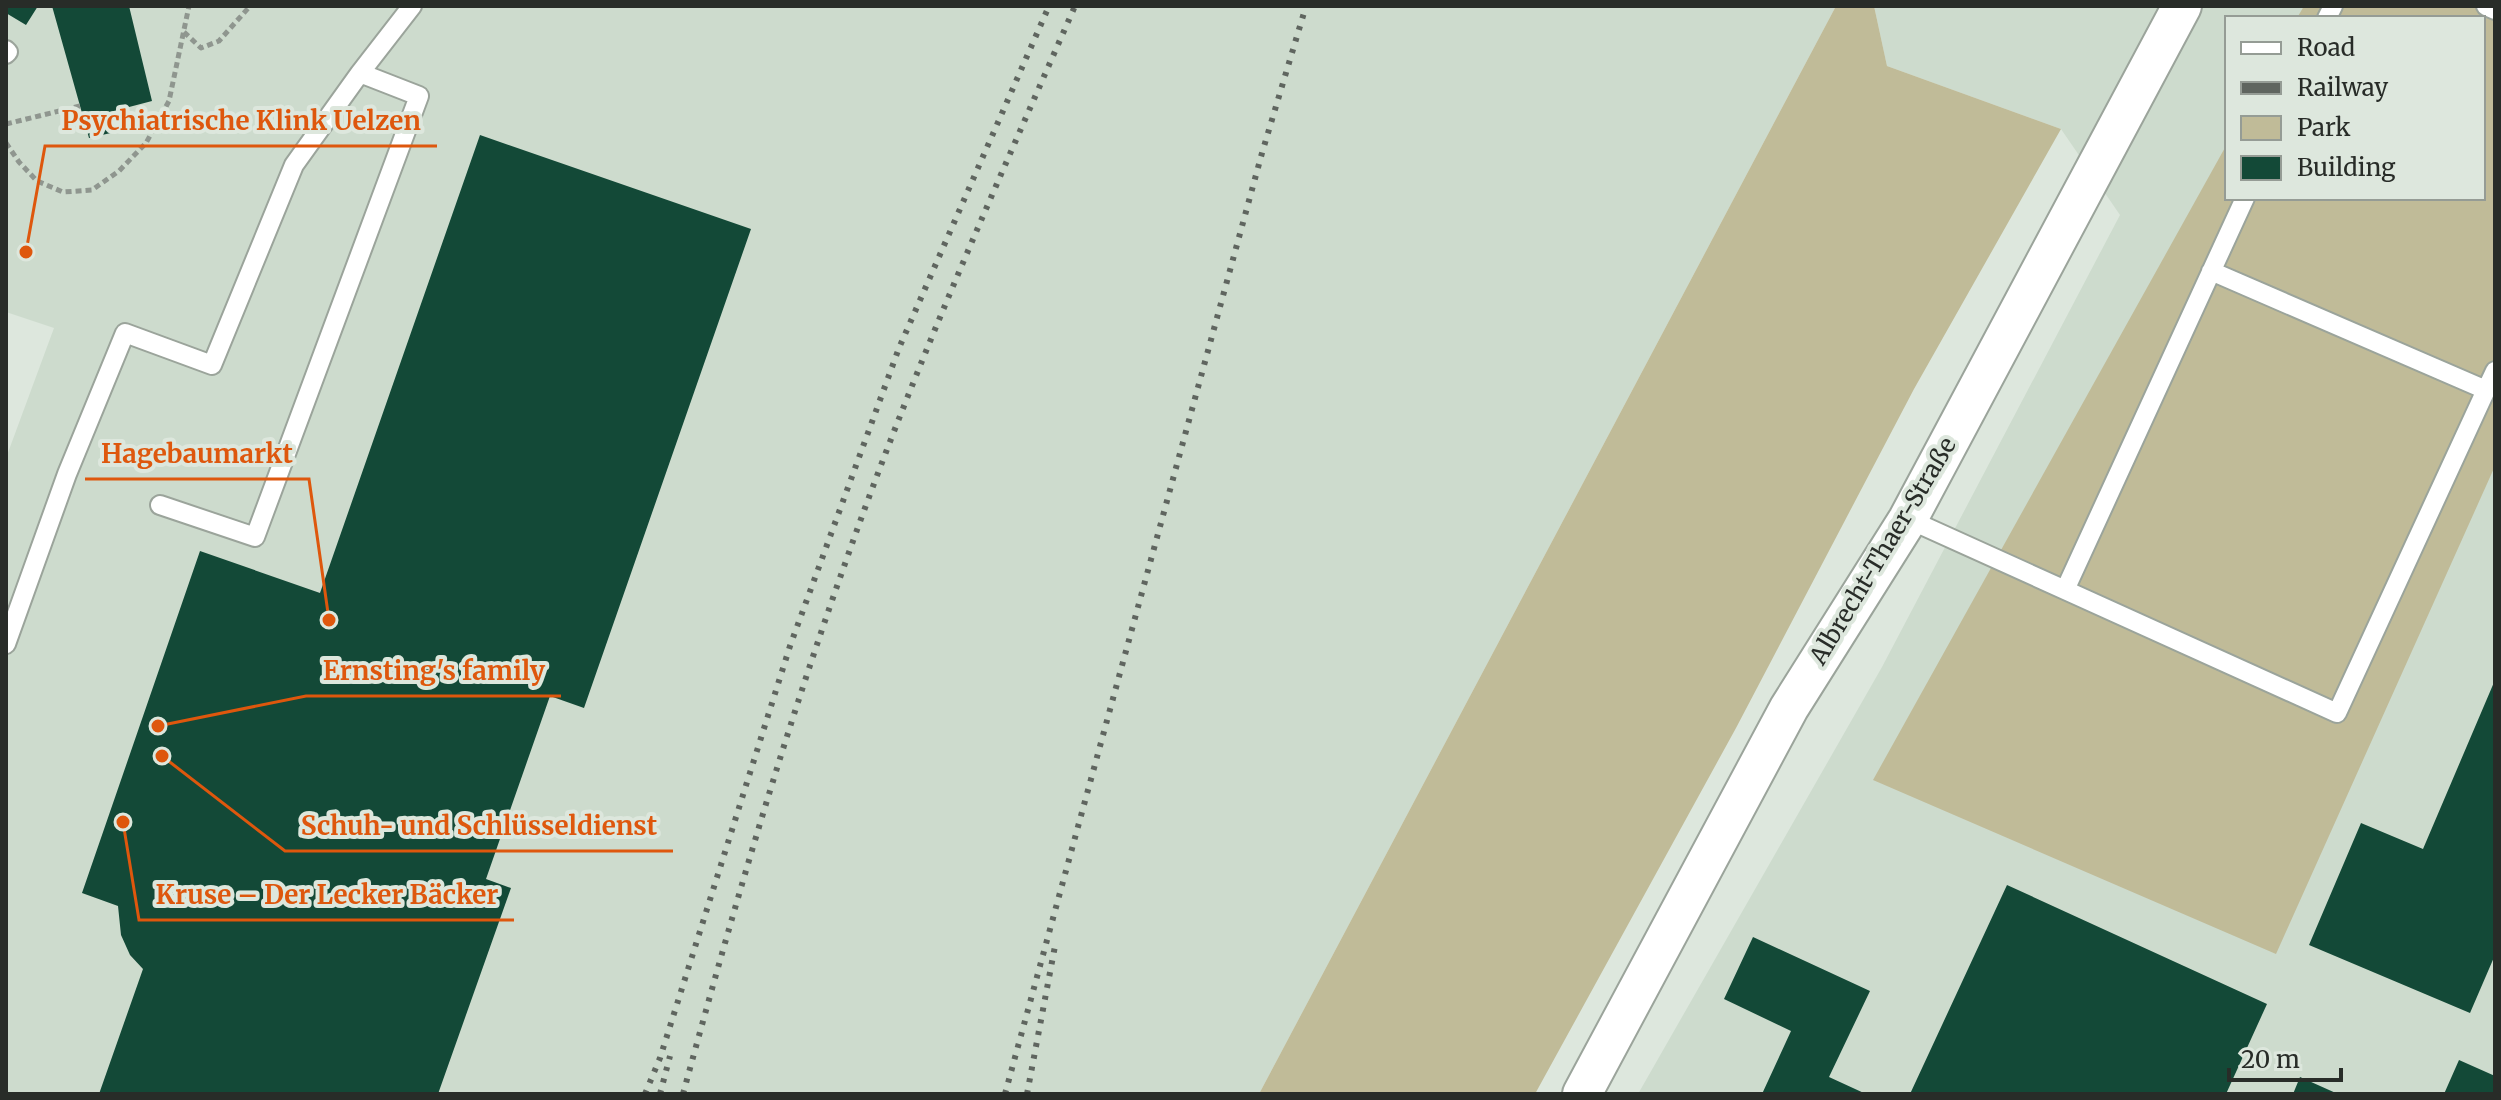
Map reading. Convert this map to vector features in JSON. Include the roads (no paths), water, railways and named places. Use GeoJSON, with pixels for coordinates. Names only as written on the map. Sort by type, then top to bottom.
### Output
{"type":"FeatureCollection","features":[{"type":"Feature","properties":{"kind":"street","name":"Albrecht-Thaer-Straße"},"geometry":{"type":"LineString","coordinates":[[1582,1094],[1789,708],[1908,519],[2182,6]]}},
{"type":"Feature","properties":{"kind":"lane"},"geometry":{"type":"LineString","coordinates":[[6,644],[67,474],[125,333],[212,365],[294,165],[412,6]]}},
{"type":"Feature","properties":{"kind":"lane"},"geometry":{"type":"LineString","coordinates":[[2486,6],[2495,10]]}},
{"type":"Feature","properties":{"kind":"lane"},"geometry":{"type":"LineString","coordinates":[[160,505],[255,537],[419,96],[360,73]]}},
{"type":"Feature","properties":{"kind":"lane"},"geometry":{"type":"LineString","coordinates":[[2065,590],[2244,200]]}},
{"type":"Feature","properties":{"kind":"lane"},"geometry":{"type":"LineString","coordinates":[[2211,271],[2486,390]]}},
{"type":"Feature","properties":{"kind":"lane"},"geometry":{"type":"LineString","coordinates":[[1908,519],[2337,713],[2495,371]]}},
{"type":"Feature","properties":{"kind":"railway"},"geometry":{"type":"LineString","coordinates":[[645,1094],[660,1058],[790,646],[899,348],[1049,6]]}},
{"type":"Feature","properties":{"kind":"railway"},"geometry":{"type":"LineString","coordinates":[[683,1094],[760,824],[872,488],[985,211],[1075,6]]}},
{"type":"Feature","properties":{"kind":"railway"},"geometry":{"type":"LineString","coordinates":[[1005,1094],[1262,153],[1306,6]]}},
{"type":"Feature","properties":{"kind":"railway"},"geometry":{"type":"LineString","coordinates":[[1027,1094],[1055,946]]}},
{"type":"Feature","properties":{"kind":"railway"},"geometry":{"type":"LineString","coordinates":[[660,1094],[670,1056]]}},
{"type":"Feature","properties":{"kind":"place","name":"Psychiatrische Klink Uelzen"},"geometry":{"type":"Point","coordinates":[26,252]}},
{"type":"Feature","properties":{"kind":"place","name":"Hagebaumarkt"},"geometry":{"type":"Point","coordinates":[329,620]}},
{"type":"Feature","properties":{"kind":"place","name":"Ernsting's family"},"geometry":{"type":"Point","coordinates":[158,726]}},
{"type":"Feature","properties":{"kind":"place","name":"Schuh- und Schlüsseldienst"},"geometry":{"type":"Point","coordinates":[162,756]}},
{"type":"Feature","properties":{"kind":"place","name":"Kruse – Der Lecker Bäcker"},"geometry":{"type":"Point","coordinates":[123,822]}}]}
